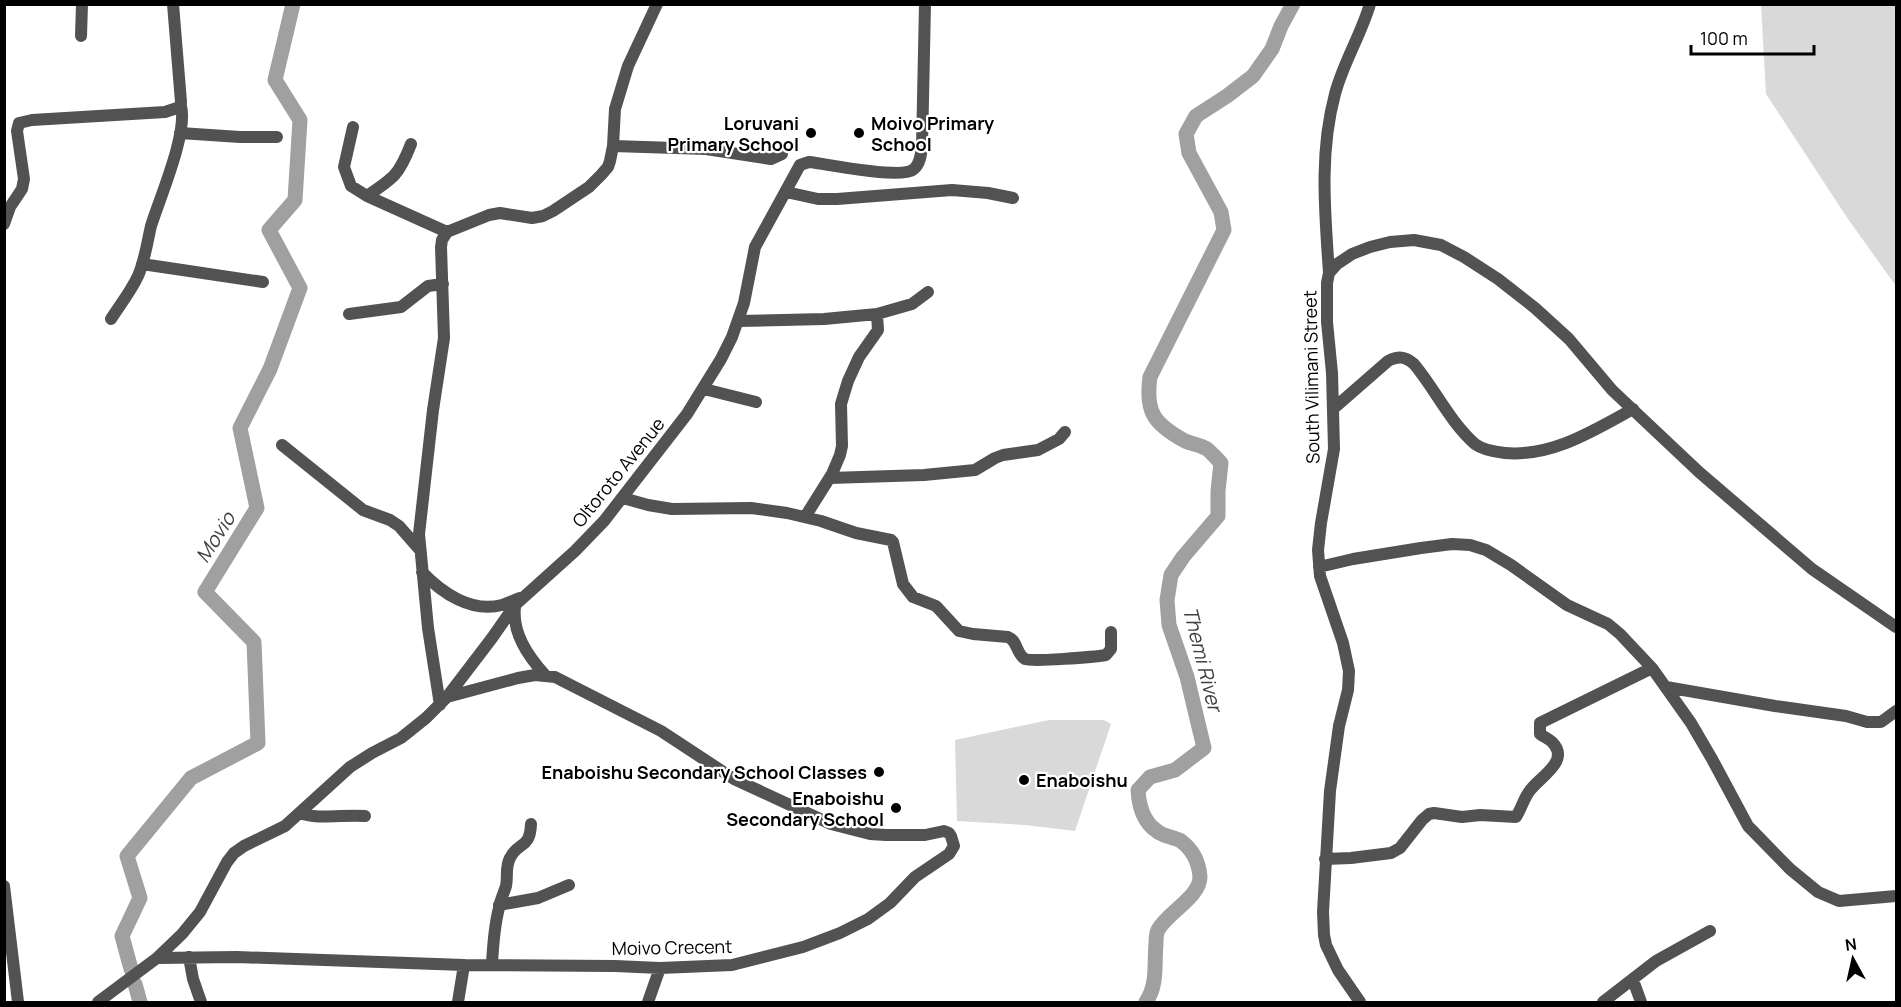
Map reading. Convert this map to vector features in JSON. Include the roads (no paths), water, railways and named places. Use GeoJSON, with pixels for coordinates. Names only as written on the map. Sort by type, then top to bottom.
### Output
{"type":"FeatureCollection","features":[{"type":"Feature","properties":{"kind":"street"},"geometry":{"type":"LineString","coordinates":[[81,36],[82,4]]}},
{"type":"Feature","properties":{"kind":"street"},"geometry":{"type":"LineString","coordinates":[[111,319],[137,277],[142,264],[183,120],[173,4]]}},
{"type":"Feature","properties":{"kind":"street"},"geometry":{"type":"LineString","coordinates":[[443,701],[428,628],[420,551],[420,526],[433,410],[444,338],[442,240],[447,232],[489,215],[501,213],[532,218],[543,216],[589,187],[601,175],[608,167],[613,146],[615,109],[620,88],[657,4]]}},
{"type":"Feature","properties":{"kind":"street","name":"Oltoroto Avenue"},"geometry":{"type":"LineString","coordinates":[[98,1002],[157,958],[182,934],[200,912],[234,853],[278,830],[350,767],[409,733],[443,701],[515,606],[592,535],[670,438],[704,389],[721,359],[738,321],[748,287],[755,247],[797,169],[804,163],[891,173],[911,172],[916,167],[922,147],[926,4]]}},
{"type":"Feature","properties":{"kind":"street"},"geometry":{"type":"LineString","coordinates":[[1329,273],[1324,182],[1330,117],[1342,70],[1370,4]]}},
{"type":"Feature","properties":{"kind":"street"},"geometry":{"type":"LineString","coordinates":[[4,224],[10,207],[22,189],[24,179],[17,131],[19,123],[32,120],[165,112],[181,106]]}},
{"type":"Feature","properties":{"kind":"street"},"geometry":{"type":"LineString","coordinates":[[352,127],[345,160],[345,173],[351,186],[367,196],[447,232]]}},
{"type":"Feature","properties":{"kind":"street"},"geometry":{"type":"LineString","coordinates":[[180,133],[249,138],[277,137]]}},
{"type":"Feature","properties":{"kind":"street"},"geometry":{"type":"LineString","coordinates":[[367,196],[393,178],[411,144]]}},
{"type":"Feature","properties":{"kind":"street"},"geometry":{"type":"LineString","coordinates":[[613,146],[706,149],[771,159],[782,154]]}},
{"type":"Feature","properties":{"kind":"street"},"geometry":{"type":"LineString","coordinates":[[786,192],[818,199],[837,199],[952,189],[1013,198]]}},
{"type":"Feature","properties":{"kind":"street","name":"South Vilimani Street"},"geometry":{"type":"LineString","coordinates":[[1360,1002],[1338,970],[1326,945],[1323,912],[1329,791],[1349,671],[1343,643],[1320,576],[1318,550],[1334,449],[1332,374],[1326,296],[1329,273],[1337,264],[1352,254],[1370,247],[1414,240],[1441,245],[1498,279],[1569,339],[1612,390],[1700,472],[1804,563],[1896,627]]}},
{"type":"Feature","properties":{"kind":"street"},"geometry":{"type":"LineString","coordinates":[[142,264],[263,282]]}},
{"type":"Feature","properties":{"kind":"street"},"geometry":{"type":"LineString","coordinates":[[349,314],[401,307],[428,286],[443,284]]}},
{"type":"Feature","properties":{"kind":"street"},"geometry":{"type":"LineString","coordinates":[[738,321],[824,319],[878,314],[912,304],[928,292]]}},
{"type":"Feature","properties":{"kind":"street"},"geometry":{"type":"LineString","coordinates":[[806,517],[830,478],[840,455],[842,446],[841,404],[860,357],[878,330],[878,314]]}},
{"type":"Feature","properties":{"kind":"street"},"geometry":{"type":"LineString","coordinates":[[1332,408],[1388,361],[1399,357],[1408,359],[1414,364],[1465,434],[1477,446],[1496,452],[1532,453],[1551,449],[1579,438],[1633,409]]}},
{"type":"Feature","properties":{"kind":"street"},"geometry":{"type":"LineString","coordinates":[[704,389],[756,402]]}},
{"type":"Feature","properties":{"kind":"street"},"geometry":{"type":"LineString","coordinates":[[830,478],[924,475],[975,470],[1003,455],[1038,450],[1059,439],[1065,432]]}},
{"type":"Feature","properties":{"kind":"street"},"geometry":{"type":"LineString","coordinates":[[282,445],[363,510],[390,520],[399,526],[420,551]]}},
{"type":"Feature","properties":{"kind":"street"},"geometry":{"type":"LineString","coordinates":[[623,498],[672,509],[751,508],[806,517],[856,533],[891,540],[903,584],[913,597],[936,606],[959,631],[1013,639],[1024,658],[1036,660],[1106,655],[1111,649],[1111,632]]}},
{"type":"Feature","properties":{"kind":"street"},"geometry":{"type":"LineString","coordinates":[[1319,567],[1353,559],[1452,544],[1470,545],[1486,550],[1567,605],[1608,624],[1652,668],[1712,759],[1748,826],[1818,892],[1839,901],[1896,896]]}},
{"type":"Feature","properties":{"kind":"street"},"geometry":{"type":"LineString","coordinates":[[422,572],[433,584],[461,602],[479,606],[500,606],[524,596]]}},
{"type":"Feature","properties":{"kind":"street"},"geometry":{"type":"LineString","coordinates":[[515,606],[515,627],[527,651],[545,675]]}},
{"type":"Feature","properties":{"kind":"street"},"geometry":{"type":"LineString","coordinates":[[1325,859],[1391,853],[1400,848],[1425,816],[1434,813],[1462,818],[1480,815],[1516,817],[1530,789],[1552,769],[1557,761],[1558,753],[1554,744],[1540,734],[1540,723],[1652,668]]}},
{"type":"Feature","properties":{"kind":"street","name":"Moivo Crecent"},"geometry":{"type":"LineString","coordinates":[[157,958],[237,957],[464,965],[660,968],[732,965],[803,947],[868,919],[890,903],[915,877],[949,854],[954,846],[949,833],[944,831],[903,836],[870,834],[831,824],[734,779],[661,731],[555,677],[545,675],[518,678],[443,701]]}},
{"type":"Feature","properties":{"kind":"street"},"geometry":{"type":"LineString","coordinates":[[1666,687],[1846,716],[1867,722],[1881,722],[1896,711]]}},
{"type":"Feature","properties":{"kind":"street"},"geometry":{"type":"LineString","coordinates":[[300,813],[316,818],[336,815],[365,816]]}},
{"type":"Feature","properties":{"kind":"street"},"geometry":{"type":"LineString","coordinates":[[492,964],[494,929],[499,905],[507,884],[510,858],[526,844],[531,835],[531,824]]}},
{"type":"Feature","properties":{"kind":"street"},"geometry":{"type":"LineString","coordinates":[[499,905],[538,898],[569,885]]}},
{"type":"Feature","properties":{"kind":"street"},"geometry":{"type":"LineString","coordinates":[[4,886],[9,958],[18,1002]]}},
{"type":"Feature","properties":{"kind":"street"},"geometry":{"type":"LineString","coordinates":[[1603,1002],[1663,956],[1710,931]]}},
{"type":"Feature","properties":{"kind":"street"},"geometry":{"type":"LineString","coordinates":[[189,957],[193,979],[201,1002]]}},
{"type":"Feature","properties":{"kind":"street"},"geometry":{"type":"LineString","coordinates":[[458,1002],[464,965]]}},
{"type":"Feature","properties":{"kind":"street"},"geometry":{"type":"LineString","coordinates":[[648,1002],[660,968]]}},
{"type":"Feature","properties":{"kind":"street"},"geometry":{"type":"LineString","coordinates":[[1633,980],[1641,1002]]}},
{"type":"Feature","properties":{"kind":"waterway","name":"Movio"},"geometry":{"type":"LineString","coordinates":[[131,969],[122,936],[140,898],[127,856],[191,778],[258,743],[254,642],[205,592],[257,508],[240,428],[270,369],[300,288],[269,230],[295,200],[300,120],[275,80],[293,4]]}},
{"type":"Feature","properties":{"kind":"waterway","name":"Themi River"},"geometry":{"type":"LineString","coordinates":[[1146,1002],[1154,981],[1158,930],[1195,891],[1200,877],[1195,857],[1189,848],[1179,840],[1157,832],[1144,817],[1138,790],[1150,777],[1175,770],[1204,748],[1187,677],[1169,625],[1167,600],[1171,575],[1183,557],[1218,516],[1221,463],[1207,449],[1185,441],[1159,423],[1154,416],[1149,399],[1150,377],[1224,230],[1221,212],[1189,153],[1186,134],[1196,116],[1253,76],[1272,49],[1293,4]]}},
{"type":"Feature","properties":{"kind":"waterway"},"geometry":{"type":"LineString","coordinates":[[135,984],[140,1002]]}},
{"type":"Feature","properties":{"kind":"place","name":"Loruvani Primary School"},"geometry":{"type":"Point","coordinates":[811,133]}},
{"type":"Feature","properties":{"kind":"place","name":"Moivo Primary School"},"geometry":{"type":"Point","coordinates":[859,133]}},
{"type":"Feature","properties":{"kind":"place","name":"Enaboishu Secondary School Classes"},"geometry":{"type":"Point","coordinates":[879,772]}},
{"type":"Feature","properties":{"kind":"place","name":"Enaboishu"},"geometry":{"type":"Point","coordinates":[1024,780]}},
{"type":"Feature","properties":{"kind":"place","name":"Enaboishu Secondary School"},"geometry":{"type":"Point","coordinates":[896,808]}}]}
